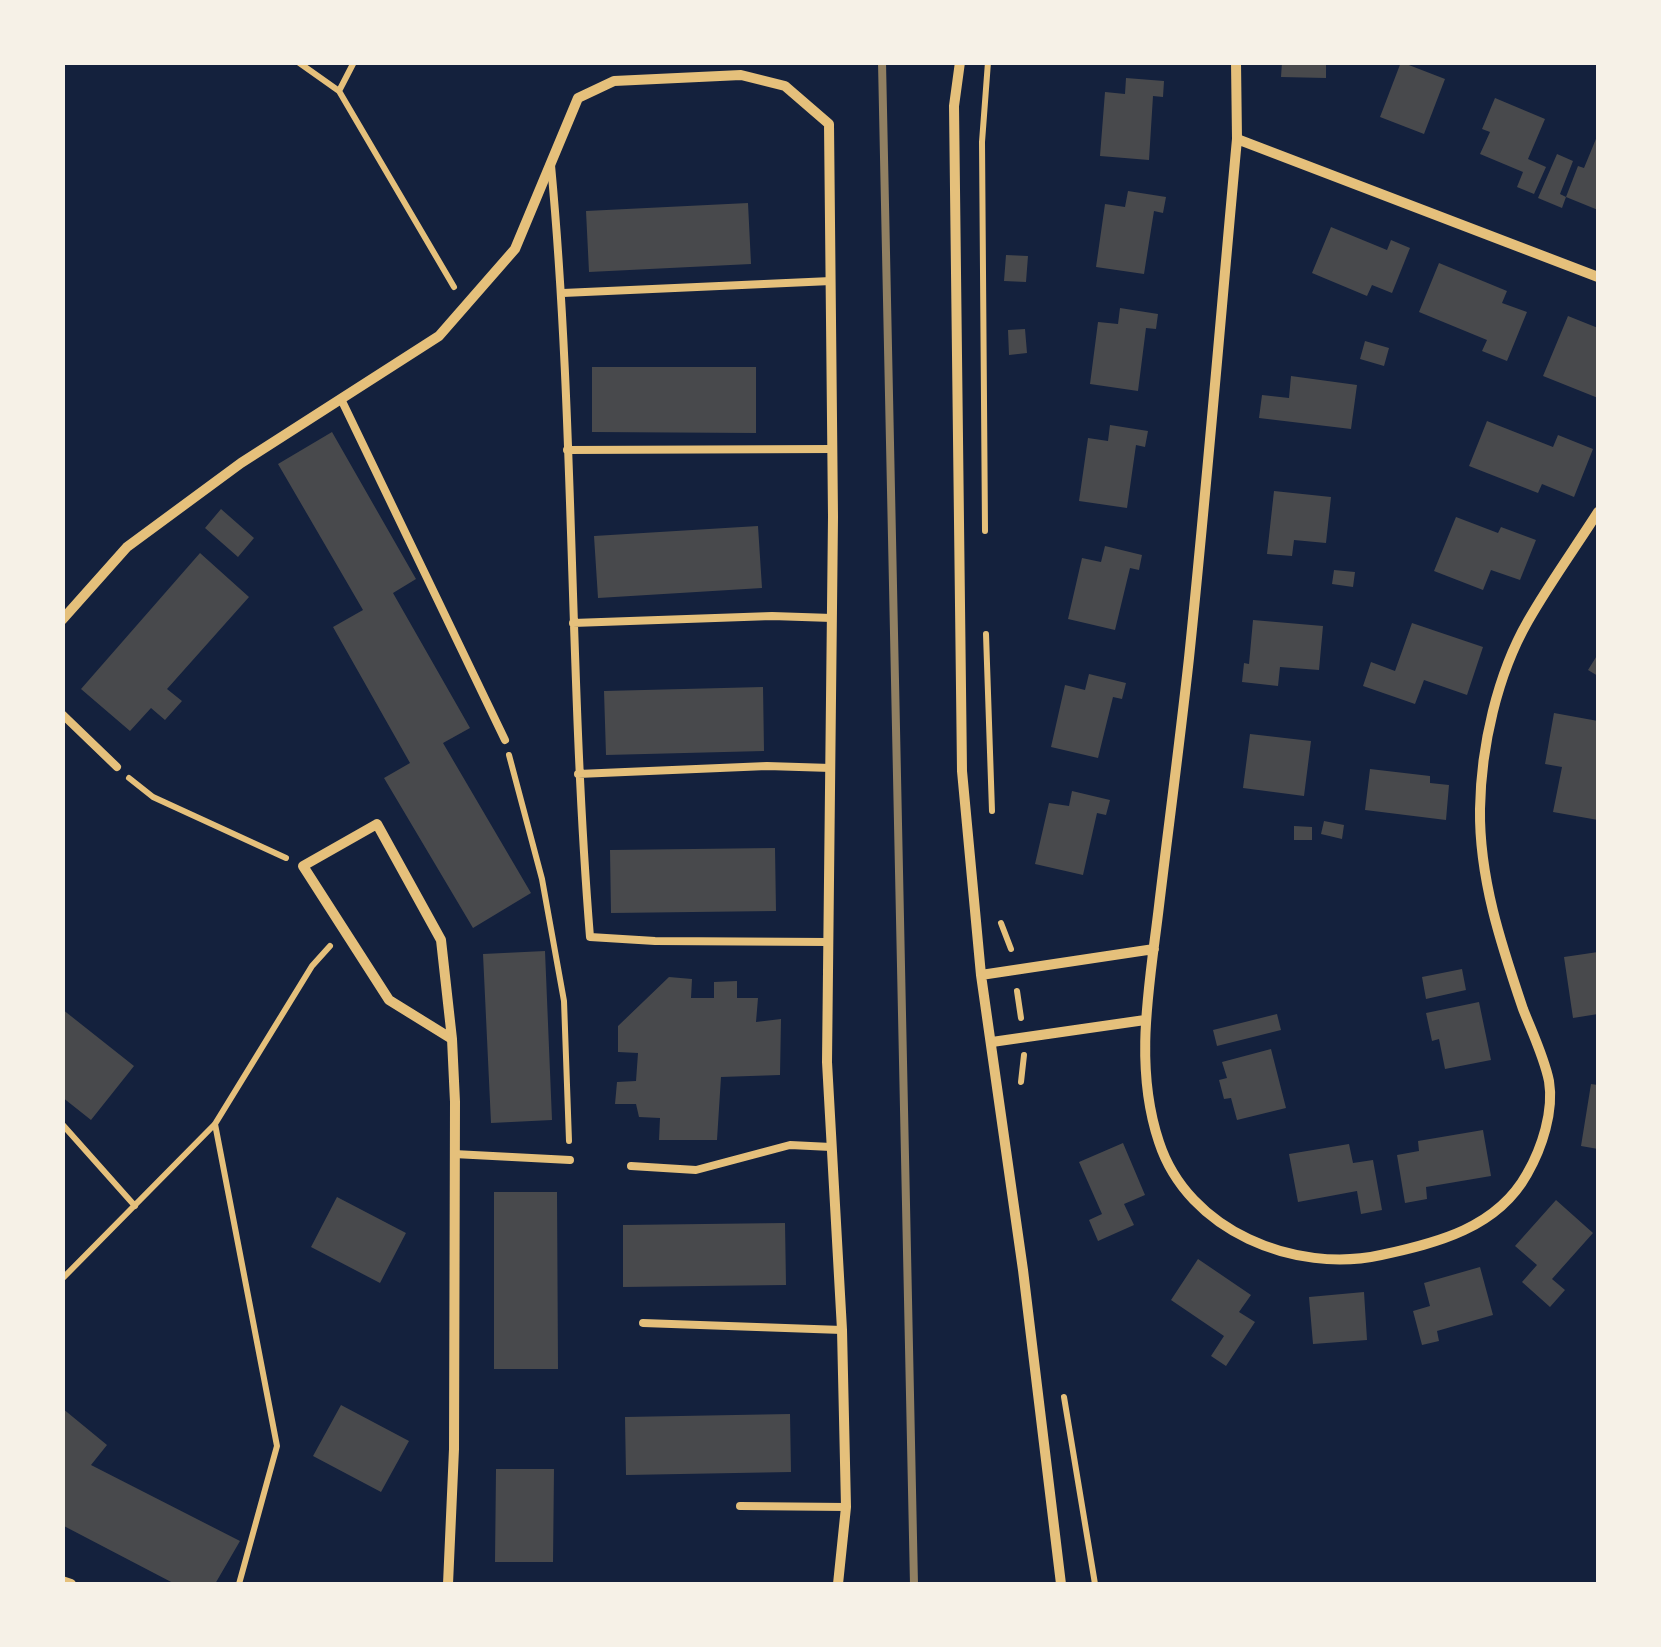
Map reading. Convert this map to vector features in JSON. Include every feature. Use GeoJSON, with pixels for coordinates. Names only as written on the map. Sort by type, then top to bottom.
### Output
{"type":"FeatureCollection","features":[{"type":"Feature","properties":{"kind":"street"},"geometry":{"type":"LineString","coordinates":[[960,62],[954,125],[962,771],[981,975],[1058,1535],[1061,1584]]}},
{"type":"Feature","properties":{"kind":"street"},"geometry":{"type":"LineString","coordinates":[[1236,62],[1237,139],[1189,658],[1145,1020],[1153,1119],[1160,1146],[1175,1174],[1206,1212],[1272,1250],[1318,1259],[1362,1259],[1428,1244],[1474,1227],[1508,1202],[1527,1175],[1545,1135],[1550,1084],[1486,888],[1480,810],[1485,750],[1503,679],[1525,625],[1598,512]]}},
{"type":"Feature","properties":{"kind":"street"},"geometry":{"type":"LineString","coordinates":[[62,620],[127,546],[241,463],[439,336],[515,249],[578,98],[614,81],[741,75],[785,86],[829,124],[833,449],[828,942],[831,1148],[842,1330],[846,1508],[838,1584]]}},
{"type":"Feature","properties":{"kind":"street"},"geometry":{"type":"LineString","coordinates":[[1237,139],[1598,277]]}},
{"type":"Feature","properties":{"kind":"street"},"geometry":{"type":"LineString","coordinates":[[448,1584],[454,1449],[452,1039],[441,940],[377,824],[304,866],[390,1000],[452,1039]]}},
{"type":"Feature","properties":{"kind":"street"},"geometry":{"type":"LineString","coordinates":[[981,975],[1154,949]]}},
{"type":"Feature","properties":{"kind":"street"},"geometry":{"type":"LineString","coordinates":[[992,1042],[1145,1020]]}},
{"type":"Feature","properties":{"kind":"street"},"geometry":{"type":"LineString","coordinates":[[62,1580],[70,1584]]}},
{"type":"Feature","properties":{"kind":"lane"},"geometry":{"type":"LineString","coordinates":[[551,165],[562,293],[578,774],[590,937],[828,942]]}},
{"type":"Feature","properties":{"kind":"lane"},"geometry":{"type":"LineString","coordinates":[[562,293],[831,282]]}},
{"type":"Feature","properties":{"kind":"lane"},"geometry":{"type":"LineString","coordinates":[[341,399],[505,740]]}},
{"type":"Feature","properties":{"kind":"lane"},"geometry":{"type":"LineString","coordinates":[[568,450],[833,449]]}},
{"type":"Feature","properties":{"kind":"lane"},"geometry":{"type":"LineString","coordinates":[[573,622],[832,618]]}},
{"type":"Feature","properties":{"kind":"lane"},"geometry":{"type":"LineString","coordinates":[[62,714],[117,767]]}},
{"type":"Feature","properties":{"kind":"lane"},"geometry":{"type":"LineString","coordinates":[[578,774],[767,766],[831,768]]}},
{"type":"Feature","properties":{"kind":"lane"},"geometry":{"type":"LineString","coordinates":[[631,1166],[696,1170],[790,1146],[831,1148]]}},
{"type":"Feature","properties":{"kind":"lane"},"geometry":{"type":"LineString","coordinates":[[454,1154],[570,1160]]}},
{"type":"Feature","properties":{"kind":"lane"},"geometry":{"type":"LineString","coordinates":[[642,1323],[842,1330]]}},
{"type":"Feature","properties":{"kind":"lane"},"geometry":{"type":"LineString","coordinates":[[740,1506],[846,1508]]}},
{"type":"Feature","properties":{"kind":"path"},"geometry":{"type":"LineString","coordinates":[[298,62],[339,91],[465,306]]}},
{"type":"Feature","properties":{"kind":"path"},"geometry":{"type":"LineString","coordinates":[[339,91],[354,62]]}},
{"type":"Feature","properties":{"kind":"path"},"geometry":{"type":"LineString","coordinates":[[985,536],[982,142],[988,62]]}},
{"type":"Feature","properties":{"kind":"path"},"geometry":{"type":"LineString","coordinates":[[986,630],[992,822]]}},
{"type":"Feature","properties":{"kind":"path"},"geometry":{"type":"LineString","coordinates":[[505,740],[542,879],[564,1001],[570,1160]]}},
{"type":"Feature","properties":{"kind":"path"},"geometry":{"type":"LineString","coordinates":[[117,767],[152,797],[304,866]]}},
{"type":"Feature","properties":{"kind":"path"},"geometry":{"type":"LineString","coordinates":[[1001,921],[1011,949],[1024,1037],[1020,1088]]}},
{"type":"Feature","properties":{"kind":"path"},"geometry":{"type":"LineString","coordinates":[[62,1278],[215,1124],[312,966],[345,930]]}},
{"type":"Feature","properties":{"kind":"path"},"geometry":{"type":"LineString","coordinates":[[62,1124],[134,1206]]}},
{"type":"Feature","properties":{"kind":"path"},"geometry":{"type":"LineString","coordinates":[[215,1124],[277,1446],[239,1584]]}},
{"type":"Feature","properties":{"kind":"path"},"geometry":{"type":"LineString","coordinates":[[1064,1392],[1095,1584]]}},
{"type":"Feature","properties":{"kind":"building"},"geometry":{"type":"Polygon","coordinates":[[[1282,62],[1326,62],[1326,78],[1281,77],[1282,62]]]}},
{"type":"Feature","properties":{"kind":"building"},"geometry":{"type":"Polygon","coordinates":[[[1401,62],[1445,79],[1424,134],[1380,117],[1401,62]]]}},
{"type":"Feature","properties":{"kind":"building"},"geometry":{"type":"Polygon","coordinates":[[[1126,78],[1164,81],[1163,97],[1153,96],[1149,160],[1100,156],[1105,92],[1125,94],[1126,78]]]}},
{"type":"Feature","properties":{"kind":"building"},"geometry":{"type":"Polygon","coordinates":[[[1495,98],[1545,119],[1528,159],[1546,167],[1534,194],[1517,187],[1523,172],[1480,154],[1490,132],[1482,129],[1495,98]]]}},
{"type":"Feature","properties":{"kind":"building"},"geometry":{"type":"Polygon","coordinates":[[[1598,134],[1598,210],[1566,197],[1578,166],[1584,168],[1598,134]]]}},
{"type":"Feature","properties":{"kind":"building"},"geometry":{"type":"Polygon","coordinates":[[[1557,154],[1573,161],[1560,194],[1566,197],[1562,208],[1538,198],[1557,154]]]}},
{"type":"Feature","properties":{"kind":"building"},"geometry":{"type":"Polygon","coordinates":[[[1128,191],[1166,197],[1163,213],[1154,211],[1144,274],[1096,267],[1105,204],[1125,207],[1128,191]]]}},
{"type":"Feature","properties":{"kind":"building"},"geometry":{"type":"Polygon","coordinates":[[[748,203],[751,264],[589,272],[586,211],[748,203]]]}},
{"type":"Feature","properties":{"kind":"building"},"geometry":{"type":"Polygon","coordinates":[[[1331,227],[1387,250],[1391,240],[1410,248],[1392,293],[1372,285],[1367,296],[1312,273],[1331,227]]]}},
{"type":"Feature","properties":{"kind":"building"},"geometry":{"type":"Polygon","coordinates":[[[1006,255],[1028,256],[1026,282],[1004,281],[1006,255]]]}},
{"type":"Feature","properties":{"kind":"building"},"geometry":{"type":"Polygon","coordinates":[[[1439,263],[1507,291],[1502,303],[1527,312],[1507,361],[1482,351],[1487,340],[1419,312],[1439,263]]]}},
{"type":"Feature","properties":{"kind":"building"},"geometry":{"type":"Polygon","coordinates":[[[1120,308],[1158,314],[1156,329],[1146,328],[1138,391],[1090,384],[1098,322],[1118,324],[1120,308]]]}},
{"type":"Feature","properties":{"kind":"building"},"geometry":{"type":"Polygon","coordinates":[[[1568,316],[1598,328],[1598,398],[1543,376],[1568,316]]]}},
{"type":"Feature","properties":{"kind":"building"},"geometry":{"type":"Polygon","coordinates":[[[1025,329],[1027,353],[1009,355],[1008,330],[1025,329]]]}},
{"type":"Feature","properties":{"kind":"building"},"geometry":{"type":"Polygon","coordinates":[[[1365,341],[1389,348],[1384,366],[1360,359],[1365,341]]]}},
{"type":"Feature","properties":{"kind":"building"},"geometry":{"type":"Polygon","coordinates":[[[592,367],[756,367],[756,433],[592,432],[592,367]]]}},
{"type":"Feature","properties":{"kind":"building"},"geometry":{"type":"Polygon","coordinates":[[[1291,376],[1357,385],[1351,429],[1259,418],[1262,395],[1289,398],[1291,376]]]}},
{"type":"Feature","properties":{"kind":"building"},"geometry":{"type":"Polygon","coordinates":[[[1487,421],[1553,447],[1558,435],[1593,449],[1574,497],[1542,484],[1538,493],[1469,466],[1487,421]]]}},
{"type":"Feature","properties":{"kind":"building"},"geometry":{"type":"Polygon","coordinates":[[[1110,425],[1148,431],[1145,447],[1136,445],[1127,508],[1079,501],[1088,438],[1108,441],[1110,425]]]}},
{"type":"Feature","properties":{"kind":"building"},"geometry":{"type":"Polygon","coordinates":[[[332,432],[416,579],[393,593],[470,728],[443,743],[531,893],[473,928],[384,778],[410,763],[333,627],[363,610],[278,464],[332,432]]]}},
{"type":"Feature","properties":{"kind":"building"},"geometry":{"type":"Polygon","coordinates":[[[1274,491],[1331,497],[1326,543],[1294,540],[1292,556],[1267,554],[1274,491]]]}},
{"type":"Feature","properties":{"kind":"building"},"geometry":{"type":"Polygon","coordinates":[[[221,509],[254,538],[238,557],[205,528],[221,509]]]}},
{"type":"Feature","properties":{"kind":"building"},"geometry":{"type":"Polygon","coordinates":[[[1456,517],[1498,533],[1501,527],[1536,540],[1520,580],[1491,570],[1483,590],[1434,571],[1456,517]]]}},
{"type":"Feature","properties":{"kind":"building"},"geometry":{"type":"Polygon","coordinates":[[[758,526],[762,588],[598,598],[594,536],[758,526]]]}},
{"type":"Feature","properties":{"kind":"building"},"geometry":{"type":"Polygon","coordinates":[[[1105,546],[1142,555],[1139,570],[1130,568],[1115,630],[1068,619],[1082,558],[1101,562],[1105,546]]]}},
{"type":"Feature","properties":{"kind":"building"},"geometry":{"type":"Polygon","coordinates":[[[200,553],[249,597],[167,689],[182,701],[165,720],[151,708],[130,731],[81,689],[200,553]]]}},
{"type":"Feature","properties":{"kind":"building"},"geometry":{"type":"Polygon","coordinates":[[[1334,570],[1355,572],[1353,587],[1332,584],[1334,570]]]}},
{"type":"Feature","properties":{"kind":"building"},"geometry":{"type":"Polygon","coordinates":[[[1253,620],[1323,626],[1319,670],[1280,667],[1278,686],[1242,682],[1244,663],[1249,664],[1253,620]]]}},
{"type":"Feature","properties":{"kind":"building"},"geometry":{"type":"Polygon","coordinates":[[[1412,623],[1483,647],[1467,695],[1424,680],[1415,704],[1363,686],[1371,662],[1395,671],[1412,623]]]}},
{"type":"Feature","properties":{"kind":"building"},"geometry":{"type":"Polygon","coordinates":[[[1598,654],[1598,676],[1588,670],[1598,654]]]}},
{"type":"Feature","properties":{"kind":"building"},"geometry":{"type":"Polygon","coordinates":[[[1089,674],[1126,683],[1122,699],[1113,697],[1098,758],[1051,747],[1065,685],[1085,690],[1089,674]]]}},
{"type":"Feature","properties":{"kind":"building"},"geometry":{"type":"Polygon","coordinates":[[[763,687],[764,751],[606,755],[604,691],[763,687]]]}},
{"type":"Feature","properties":{"kind":"building"},"geometry":{"type":"Polygon","coordinates":[[[1554,713],[1598,721],[1598,820],[1553,812],[1562,767],[1545,764],[1554,713]]]}},
{"type":"Feature","properties":{"kind":"building"},"geometry":{"type":"Polygon","coordinates":[[[1250,734],[1311,741],[1304,796],[1243,788],[1250,734]]]}},
{"type":"Feature","properties":{"kind":"building"},"geometry":{"type":"Polygon","coordinates":[[[1370,769],[1430,776],[1430,783],[1449,785],[1446,820],[1365,810],[1370,769]]]}},
{"type":"Feature","properties":{"kind":"building"},"geometry":{"type":"Polygon","coordinates":[[[1072,791],[1110,800],[1106,815],[1097,813],[1083,875],[1035,864],[1049,803],[1069,806],[1072,791]]]}},
{"type":"Feature","properties":{"kind":"building"},"geometry":{"type":"Polygon","coordinates":[[[1324,821],[1344,825],[1342,839],[1321,834],[1324,821]]]}},
{"type":"Feature","properties":{"kind":"building"},"geometry":{"type":"Polygon","coordinates":[[[1294,826],[1312,827],[1312,840],[1294,840],[1294,826]]]}},
{"type":"Feature","properties":{"kind":"building"},"geometry":{"type":"Polygon","coordinates":[[[775,848],[776,911],[611,913],[610,850],[775,848]]]}},
{"type":"Feature","properties":{"kind":"building"},"geometry":{"type":"Polygon","coordinates":[[[545,951],[552,1120],[491,1123],[483,954],[545,951]]]}},
{"type":"Feature","properties":{"kind":"building"},"geometry":{"type":"Polygon","coordinates":[[[1598,952],[1598,1014],[1573,1018],[1564,957],[1598,952]]]}},
{"type":"Feature","properties":{"kind":"building"},"geometry":{"type":"Polygon","coordinates":[[[1462,969],[1466,990],[1426,999],[1422,977],[1462,969]]]}},
{"type":"Feature","properties":{"kind":"building"},"geometry":{"type":"Polygon","coordinates":[[[669,977],[692,979],[691,998],[714,998],[714,982],[737,981],[737,998],[758,998],[756,1022],[781,1019],[780,1075],[721,1077],[717,1140],[659,1140],[660,1118],[639,1117],[636,1104],[615,1104],[617,1082],[636,1081],[638,1053],[618,1052],[618,1026],[669,977]]]}},
{"type":"Feature","properties":{"kind":"building"},"geometry":{"type":"Polygon","coordinates":[[[1479,1002],[1491,1060],[1445,1069],[1439,1039],[1432,1041],[1426,1013],[1479,1002]]]}},
{"type":"Feature","properties":{"kind":"building"},"geometry":{"type":"Polygon","coordinates":[[[62,1009],[134,1066],[91,1120],[62,1097],[62,1009]]]}},
{"type":"Feature","properties":{"kind":"building"},"geometry":{"type":"Polygon","coordinates":[[[1277,1014],[1281,1030],[1217,1046],[1213,1030],[1277,1014]]]}},
{"type":"Feature","properties":{"kind":"building"},"geometry":{"type":"Polygon","coordinates":[[[1271,1049],[1286,1108],[1237,1120],[1231,1098],[1224,1099],[1219,1080],[1227,1078],[1222,1062],[1271,1049]]]}},
{"type":"Feature","properties":{"kind":"building"},"geometry":{"type":"Polygon","coordinates":[[[1591,1084],[1598,1085],[1598,1149],[1581,1146],[1591,1084]]]}},
{"type":"Feature","properties":{"kind":"building"},"geometry":{"type":"Polygon","coordinates":[[[1483,1130],[1491,1176],[1426,1187],[1427,1199],[1405,1203],[1397,1155],[1419,1151],[1418,1141],[1483,1130]]]}},
{"type":"Feature","properties":{"kind":"building"},"geometry":{"type":"Polygon","coordinates":[[[1123,1143],[1145,1195],[1124,1204],[1134,1225],[1098,1241],[1089,1220],[1102,1214],[1079,1162],[1123,1143]]]}},
{"type":"Feature","properties":{"kind":"building"},"geometry":{"type":"Polygon","coordinates":[[[1349,1144],[1353,1163],[1373,1160],[1382,1210],[1361,1214],[1357,1191],[1298,1202],[1289,1154],[1349,1144]]]}},
{"type":"Feature","properties":{"kind":"building"},"geometry":{"type":"Polygon","coordinates":[[[494,1192],[557,1192],[558,1369],[494,1369],[494,1192]]]}},
{"type":"Feature","properties":{"kind":"building"},"geometry":{"type":"Polygon","coordinates":[[[337,1197],[406,1233],[380,1283],[311,1247],[337,1197]]]}},
{"type":"Feature","properties":{"kind":"building"},"geometry":{"type":"Polygon","coordinates":[[[1556,1200],[1593,1233],[1552,1279],[1565,1290],[1550,1307],[1522,1282],[1537,1265],[1515,1246],[1556,1200]]]}},
{"type":"Feature","properties":{"kind":"building"},"geometry":{"type":"Polygon","coordinates":[[[785,1223],[786,1285],[623,1287],[623,1225],[785,1223]]]}},
{"type":"Feature","properties":{"kind":"building"},"geometry":{"type":"Polygon","coordinates":[[[1198,1259],[1251,1295],[1239,1312],[1255,1322],[1226,1366],[1211,1356],[1224,1336],[1171,1300],[1198,1259]]]}},
{"type":"Feature","properties":{"kind":"building"},"geometry":{"type":"Polygon","coordinates":[[[1480,1267],[1493,1315],[1437,1331],[1439,1341],[1422,1345],[1413,1311],[1430,1306],[1424,1283],[1480,1267]]]}},
{"type":"Feature","properties":{"kind":"building"},"geometry":{"type":"Polygon","coordinates":[[[1364,1292],[1367,1340],[1313,1344],[1309,1297],[1364,1292]]]}},
{"type":"Feature","properties":{"kind":"building"},"geometry":{"type":"Polygon","coordinates":[[[341,1405],[409,1441],[381,1492],[313,1456],[341,1405]]]}},
{"type":"Feature","properties":{"kind":"building"},"geometry":{"type":"Polygon","coordinates":[[[62,1408],[107,1445],[91,1465],[240,1541],[215,1584],[175,1584],[62,1525],[62,1408]]]}},
{"type":"Feature","properties":{"kind":"building"},"geometry":{"type":"Polygon","coordinates":[[[790,1414],[791,1472],[626,1475],[625,1417],[790,1414]]]}},
{"type":"Feature","properties":{"kind":"building"},"geometry":{"type":"Polygon","coordinates":[[[496,1469],[554,1469],[553,1562],[495,1562],[496,1469]]]}},
{"type":"Feature","properties":{"kind":"railway"},"geometry":{"type":"LineString","coordinates":[[882,62],[914,1584]]}}]}
